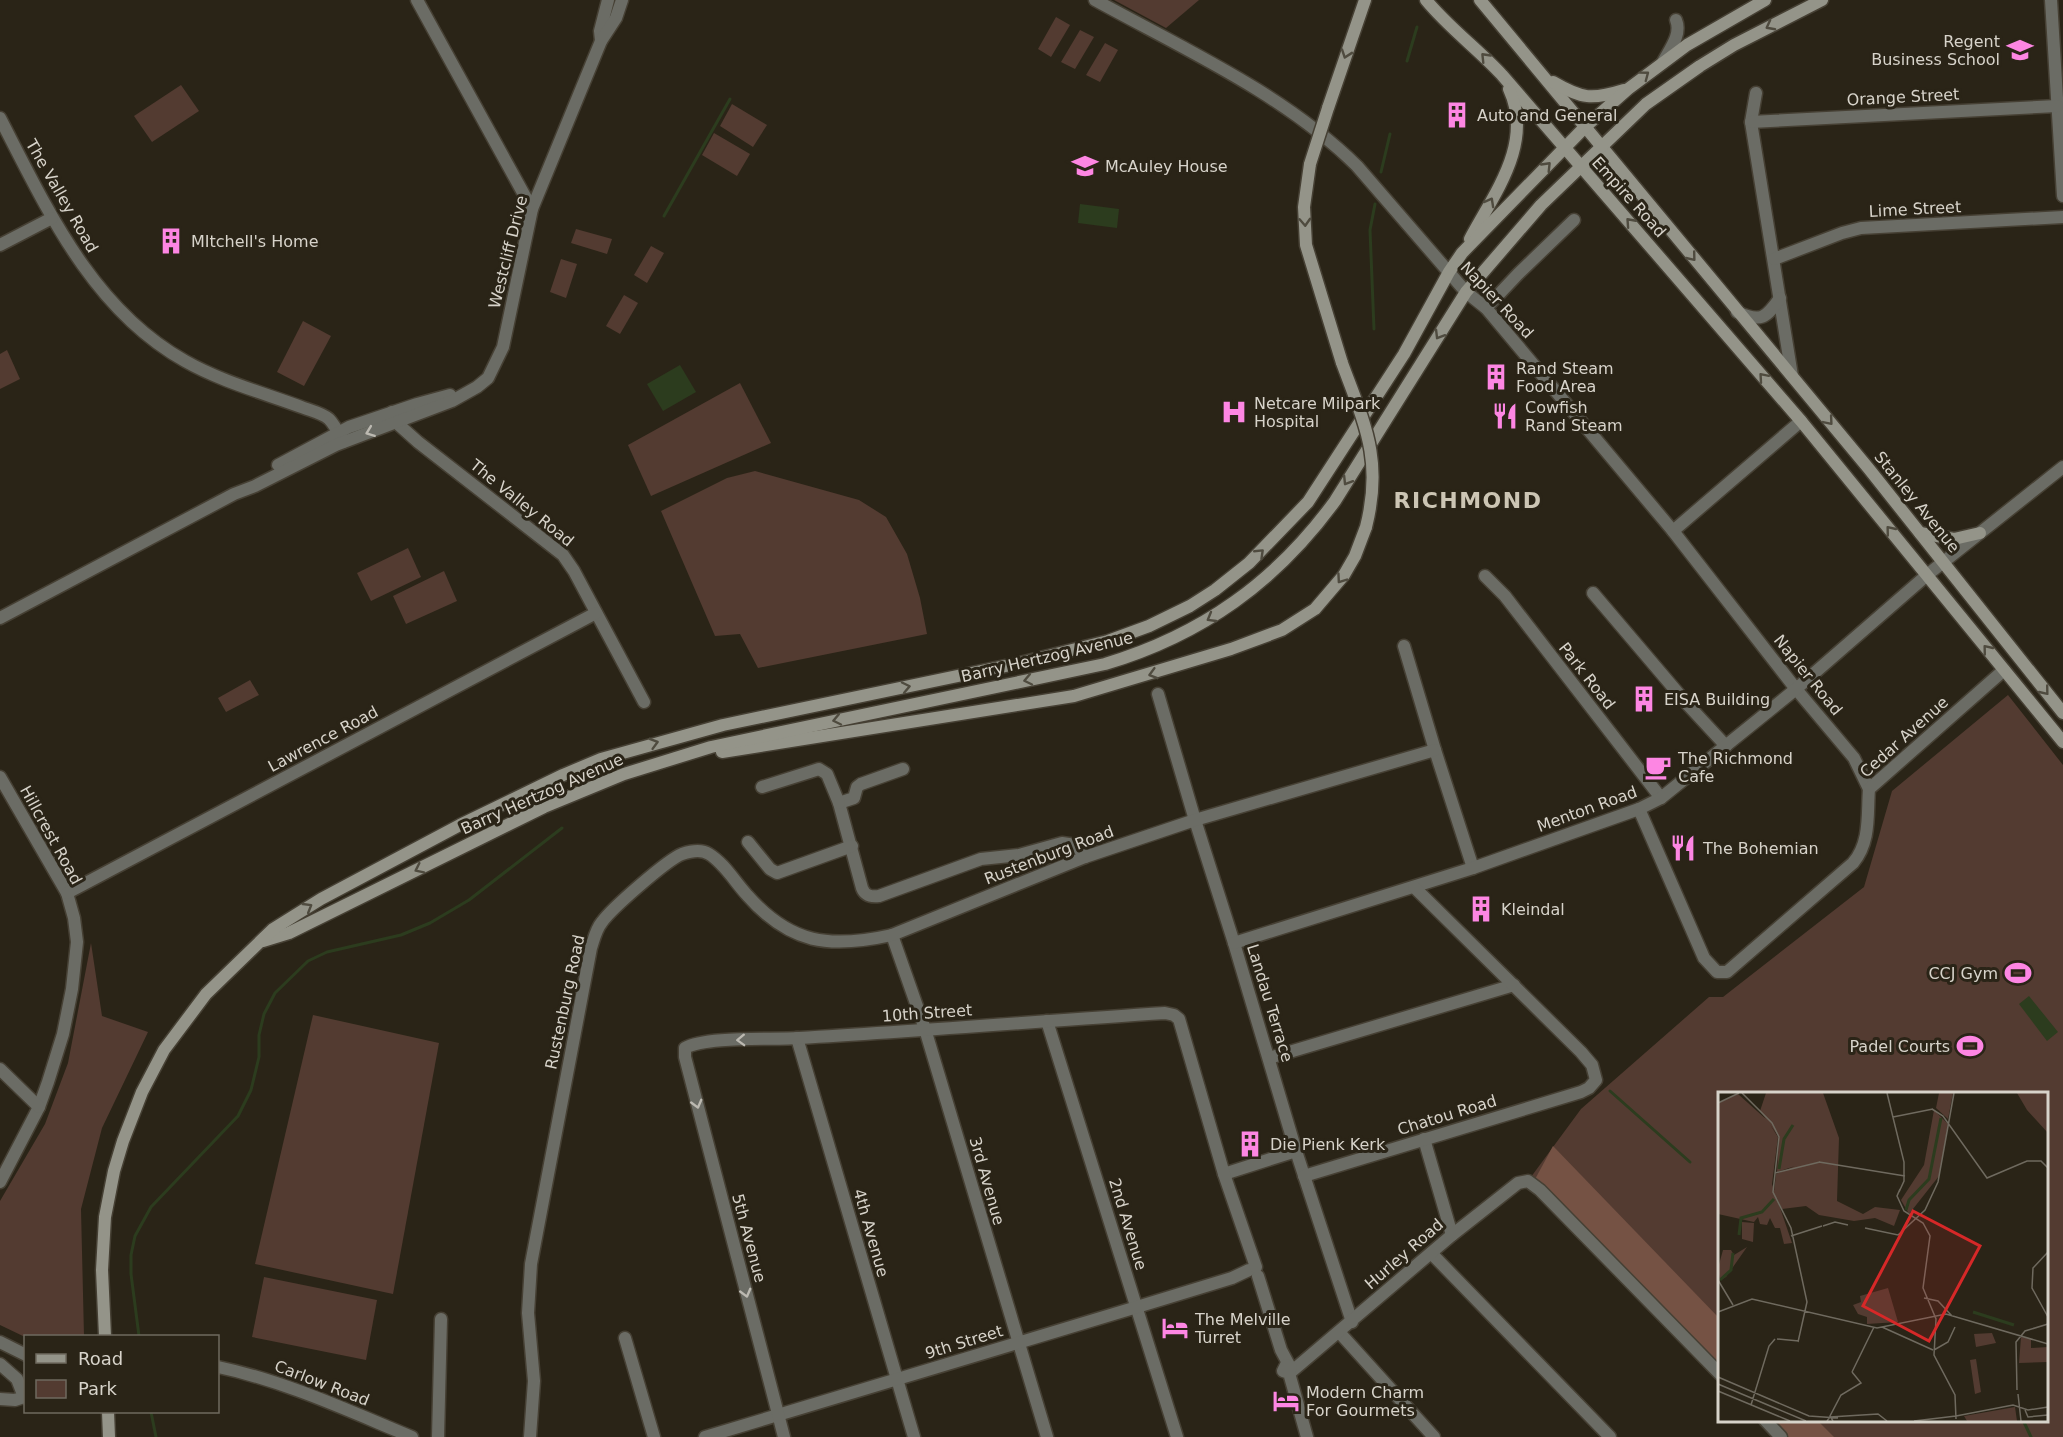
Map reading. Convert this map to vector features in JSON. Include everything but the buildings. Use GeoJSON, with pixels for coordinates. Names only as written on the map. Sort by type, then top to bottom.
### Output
{"type":"FeatureCollection","features":[{"type":"Feature","properties":{"kind":"main road"},"geometry":{"type":"LineString","coordinates":[[685,754],[696,755],[743,749],[1052,700],[1101,689],[1231,649],[1282,630],[1315,609],[1344,575],[1355,555],[1372,504],[1374,485],[1371,447],[1318,290],[1306,245],[1304,207],[1310,164],[1365,0]]}},
{"type":"Feature","properties":{"kind":"main road","name":"Empire Road"},"geometry":{"type":"LineString","coordinates":[[1426,0],[1503,75],[1801,421]]}},
{"type":"Feature","properties":{"kind":"main road","name":"Empire Road"},"geometry":{"type":"LineString","coordinates":[[1480,0],[1792,376]]}},
{"type":"Feature","properties":{"kind":"main road","name":"Barry Hertzog Avenue"},"geometry":{"type":"LineString","coordinates":[[105,1335],[102,1270],[105,1217],[114,1171],[135,1108],[153,1069],[176,1033],[206,994],[237,962],[283,922],[371,872],[542,784],[601,759],[723,725],[1020,663],[1108,641],[1149,626],[1190,606],[1249,563],[1308,502],[1404,354],[1449,272],[1462,253],[1585,127],[1628,89],[1687,45],[1765,0]]}},
{"type":"Feature","properties":{"kind":"main road","name":"Barry Hertzog Avenue"},"geometry":{"type":"LineString","coordinates":[[261,942],[289,933],[590,786],[711,747],[1106,664],[1156,647],[1218,615],[1273,572],[1317,525],[1335,501],[1466,292],[1516,231],[1561,185],[1646,104],[1734,45],[1822,0]]}},
{"type":"Feature","properties":{"kind":"main road"},"geometry":{"type":"LineString","coordinates":[[1462,253],[1501,181],[1516,144],[1517,109],[1503,75]]}},
{"type":"Feature","properties":{"kind":"main road"},"geometry":{"type":"LineString","coordinates":[[1544,77],[1582,96],[1604,96],[1628,89]]}},
{"type":"Feature","properties":{"kind":"main road","name":"Stanley Avenue"},"geometry":{"type":"LineString","coordinates":[[1792,376],[1944,562],[2063,713]]}},
{"type":"Feature","properties":{"kind":"main road"},"geometry":{"type":"LineString","coordinates":[[1801,421],[2063,742]]}},
{"type":"Feature","properties":{"kind":"main road"},"geometry":{"type":"LineString","coordinates":[[1920,533],[1954,539],[1980,533]]}},
{"type":"Feature","properties":{"kind":"main road"},"geometry":{"type":"LineString","coordinates":[[108,1413],[109,1437]]}},
{"type":"Feature","properties":{"kind":"street"},"geometry":{"type":"LineString","coordinates":[[417,0],[532,209]]}},
{"type":"Feature","properties":{"kind":"street","name":"Westcliff Drive"},"geometry":{"type":"LineString","coordinates":[[601,41],[600,31],[608,0]]}},
{"type":"Feature","properties":{"kind":"street","name":"Westcliff Drive"},"geometry":{"type":"LineString","coordinates":[[0,618],[234,494],[248,483],[337,439],[394,417],[452,401],[483,383],[499,358],[532,209],[601,41],[616,18],[622,0]]}},
{"type":"Feature","properties":{"kind":"street","name":"Napier Road"},"geometry":{"type":"LineString","coordinates":[[1095,0],[1286,107],[1357,165],[1466,292],[1486,308],[1673,531],[1796,689],[1854,758],[1869,789]]}},
{"type":"Feature","properties":{"kind":"street"},"geometry":{"type":"LineString","coordinates":[[2051,0],[2063,196]]}},
{"type":"Feature","properties":{"kind":"street"},"geometry":{"type":"LineString","coordinates":[[1663,62],[1677,35],[1679,27],[1677,20]]}},
{"type":"Feature","properties":{"kind":"street"},"geometry":{"type":"LineString","coordinates":[[1756,93],[1750,122],[1792,376]]}},
{"type":"Feature","properties":{"kind":"street","name":"Orange Street"},"geometry":{"type":"LineString","coordinates":[[1750,122],[2057,106]]}},
{"type":"Feature","properties":{"kind":"street","name":"The Valley Road"},"geometry":{"type":"LineString","coordinates":[[0,118],[52,218],[88,273],[128,318],[161,346],[186,361],[233,383],[313,411],[337,439]]}},
{"type":"Feature","properties":{"kind":"street","name":"Lime Street"},"geometry":{"type":"LineString","coordinates":[[1774,259],[1861,228],[2063,217]]}},
{"type":"Feature","properties":{"kind":"street"},"geometry":{"type":"LineString","coordinates":[[0,245],[52,218]]}},
{"type":"Feature","properties":{"kind":"street"},"geometry":{"type":"LineString","coordinates":[[1486,308],[1574,220]]}},
{"type":"Feature","properties":{"kind":"street"},"geometry":{"type":"LineString","coordinates":[[1737,312],[1752,319],[1761,317],[1771,310],[1780,298]]}},
{"type":"Feature","properties":{"kind":"street","name":"The Valley Road"},"geometry":{"type":"LineString","coordinates":[[394,417],[418,442],[563,555],[644,702]]}},
{"type":"Feature","properties":{"kind":"street"},"geometry":{"type":"LineString","coordinates":[[1673,531],[1801,421]]}},
{"type":"Feature","properties":{"kind":"street","name":"Menton Road"},"geometry":{"type":"LineString","coordinates":[[1234,943],[1473,868],[1639,809],[1661,798],[1796,689],[1927,575],[2063,466]]}},
{"type":"Feature","properties":{"kind":"street","name":"Park Road"},"geometry":{"type":"LineString","coordinates":[[1485,576],[1504,596],[1661,798]]}},
{"type":"Feature","properties":{"kind":"street"},"geometry":{"type":"LineString","coordinates":[[1593,593],[1726,746]]}},
{"type":"Feature","properties":{"kind":"street","name":"Lawrence Road"},"geometry":{"type":"LineString","coordinates":[[67,893],[596,614]]}},
{"type":"Feature","properties":{"kind":"street"},"geometry":{"type":"LineString","coordinates":[[1404,645],[1434,750],[1473,868]]}},
{"type":"Feature","properties":{"kind":"street","name":"Cedar Avenue"},"geometry":{"type":"LineString","coordinates":[[1639,809],[1704,958],[1717,972],[1727,972],[1854,863],[1861,854],[1866,838],[1869,789],[2004,670]]}},
{"type":"Feature","properties":{"kind":"street","name":"Landau Terrace"},"geometry":{"type":"LineString","coordinates":[[1158,694],[1194,820],[1234,943],[1296,1151],[1352,1322]]}},
{"type":"Feature","properties":{"kind":"street","name":"Rustenburg Road"},"geometry":{"type":"LineString","coordinates":[[530,1437],[534,1381],[528,1313],[531,1264],[591,948],[601,923],[644,883],[678,856],[693,851],[701,851],[709,855],[720,864],[760,910],[788,931],[807,938],[842,943],[865,941],[892,935],[1085,857],[1194,820],[1434,750]]}},
{"type":"Feature","properties":{"kind":"street"},"geometry":{"type":"LineString","coordinates":[[762,787],[819,769],[827,774],[839,803],[863,891],[874,897],[978,860],[1019,855],[1062,843],[1076,844],[1085,857]]}},
{"type":"Feature","properties":{"kind":"street"},"geometry":{"type":"LineString","coordinates":[[839,803],[854,798],[857,787],[861,784],[903,770]]}},
{"type":"Feature","properties":{"kind":"street","name":"Hillcrest Road"},"geometry":{"type":"LineString","coordinates":[[0,777],[67,893],[76,932],[76,959],[63,1034],[39,1107],[0,1182]]}},
{"type":"Feature","properties":{"kind":"street"},"geometry":{"type":"LineString","coordinates":[[748,842],[770,869],[777,873],[852,846]]}},
{"type":"Feature","properties":{"kind":"street"},"geometry":{"type":"LineString","coordinates":[[1269,1058],[1514,985],[1414,887]]}},
{"type":"Feature","properties":{"kind":"street","name":"3rd Avenue"},"geometry":{"type":"LineString","coordinates":[[892,935],[925,1029],[1017,1343],[1047,1437]]}},
{"type":"Feature","properties":{"kind":"street","name":"Chatou Road"},"geometry":{"type":"LineString","coordinates":[[1304,1176],[1589,1088],[1596,1080],[1592,1065],[1514,985]]}},
{"type":"Feature","properties":{"kind":"street","name":"10th Street"},"geometry":{"type":"LineString","coordinates":[[686,1048],[706,1042],[1172,1014],[1180,1022],[1224,1174]]}},
{"type":"Feature","properties":{"kind":"street","name":"2nd Avenue"},"geometry":{"type":"LineString","coordinates":[[1047,1021],[1177,1437]]}},
{"type":"Feature","properties":{"kind":"street","name":"4th Avenue"},"geometry":{"type":"LineString","coordinates":[[797,1038],[914,1437]]}},
{"type":"Feature","properties":{"kind":"street","name":"5th Avenue"},"geometry":{"type":"LineString","coordinates":[[686,1048],[685,1057],[784,1437]]}},
{"type":"Feature","properties":{"kind":"street"},"geometry":{"type":"LineString","coordinates":[[0,1069],[39,1107]]}},
{"type":"Feature","properties":{"kind":"street"},"geometry":{"type":"LineString","coordinates":[[1424,1139],[1452,1235]]}},
{"type":"Feature","properties":{"kind":"street"},"geometry":{"type":"LineString","coordinates":[[1296,1151],[1224,1174],[1251,1252],[1253,1272],[1262,1291],[1288,1369],[1307,1437]]}},
{"type":"Feature","properties":{"kind":"street","name":"Hurley Road"},"geometry":{"type":"LineString","coordinates":[[1288,1369],[1306,1359],[1352,1322],[1452,1235],[1511,1188],[1522,1181],[1528,1181],[1540,1190],[1718,1373]]}},
{"type":"Feature","properties":{"kind":"street"},"geometry":{"type":"LineString","coordinates":[[1431,1253],[1610,1437]]}},
{"type":"Feature","properties":{"kind":"street","name":"9th Street"},"geometry":{"type":"LineString","coordinates":[[705,1437],[1253,1272]]}},
{"type":"Feature","properties":{"kind":"street"},"geometry":{"type":"LineString","coordinates":[[438,1437],[441,1319]]}},
{"type":"Feature","properties":{"kind":"street"},"geometry":{"type":"LineString","coordinates":[[1339,1332],[1434,1437]]}},
{"type":"Feature","properties":{"kind":"street"},"geometry":{"type":"LineString","coordinates":[[625,1338],[654,1437]]}},
{"type":"Feature","properties":{"kind":"street"},"geometry":{"type":"LineString","coordinates":[[0,1342],[24,1354]]}},
{"type":"Feature","properties":{"kind":"street"},"geometry":{"type":"LineString","coordinates":[[0,1364],[17,1379],[24,1397],[15,1400],[0,1399]]}},
{"type":"Feature","properties":{"kind":"street","name":"Carlow Road"},"geometry":{"type":"LineString","coordinates":[[219,1367],[306,1393],[412,1437]]}},
{"type":"Feature","properties":{"kind":"street"},"geometry":{"type":"LineString","coordinates":[[1767,1422],[1781,1437]]}},
{"type":"Feature","properties":{"kind":"street"},"geometry":{"type":"LineString","coordinates":[[1421,1424],[1425,1437]]}},
{"type":"Feature","properties":{"kind":"green space"},"geometry":{"type":"Polygon","coordinates":[[[1114,0],[1199,0],[1166,28],[1114,0]]]}},
{"type":"Feature","properties":{"kind":"green space"},"geometry":{"type":"Polygon","coordinates":[[[1056,17],[1070,25],[1051,57],[1038,49],[1056,17]]]}},
{"type":"Feature","properties":{"kind":"green space"},"geometry":{"type":"Polygon","coordinates":[[[1080,30],[1094,37],[1075,69],[1061,62],[1080,30]]]}},
{"type":"Feature","properties":{"kind":"green space"},"geometry":{"type":"Polygon","coordinates":[[[1105,43],[1118,50],[1100,82],[1086,75],[1105,43]]]}},
{"type":"Feature","properties":{"kind":"green space"},"geometry":{"type":"Polygon","coordinates":[[[181,85],[199,111],[152,142],[134,116],[181,85]]]}},
{"type":"Feature","properties":{"kind":"green space"},"geometry":{"type":"Polygon","coordinates":[[[732,104],[767,125],[753,147],[720,126],[732,104]]]}},
{"type":"Feature","properties":{"kind":"green space"},"geometry":{"type":"Polygon","coordinates":[[[714,133],[750,154],[737,176],[702,155],[714,133]]]}},
{"type":"Feature","properties":{"kind":"green space"},"geometry":{"type":"Polygon","coordinates":[[[576,229],[612,239],[607,254],[571,243],[576,229]]]}},
{"type":"Feature","properties":{"kind":"green space"},"geometry":{"type":"Polygon","coordinates":[[[651,246],[664,253],[647,283],[634,275],[651,246]]]}},
{"type":"Feature","properties":{"kind":"green space"},"geometry":{"type":"Polygon","coordinates":[[[561,259],[577,264],[566,298],[550,292],[561,259]]]}},
{"type":"Feature","properties":{"kind":"green space"},"geometry":{"type":"Polygon","coordinates":[[[624,295],[638,303],[620,334],[606,326],[624,295]]]}},
{"type":"Feature","properties":{"kind":"green space"},"geometry":{"type":"Polygon","coordinates":[[[303,321],[331,336],[304,386],[277,372],[303,321]]]}},
{"type":"Feature","properties":{"kind":"green space"},"geometry":{"type":"Polygon","coordinates":[[[7,350],[20,379],[0,389],[0,354],[7,350]]]}},
{"type":"Feature","properties":{"kind":"green space"},"geometry":{"type":"Polygon","coordinates":[[[740,383],[771,443],[651,496],[628,445],[740,383]]]}},
{"type":"Feature","properties":{"kind":"green space"},"geometry":{"type":"Polygon","coordinates":[[[755,471],[859,500],[886,517],[907,554],[920,598],[927,634],[758,668],[740,634],[715,636],[661,511],[727,478],[755,471]]]}},
{"type":"Feature","properties":{"kind":"green space"},"geometry":{"type":"Polygon","coordinates":[[[408,548],[421,577],[371,601],[357,573],[408,548]]]}},
{"type":"Feature","properties":{"kind":"green space"},"geometry":{"type":"Polygon","coordinates":[[[444,571],[457,601],[406,624],[393,596],[444,571]]]}},
{"type":"Feature","properties":{"kind":"green space"},"geometry":{"type":"Polygon","coordinates":[[[250,680],[259,695],[226,712],[218,698],[250,680]]]}},
{"type":"Feature","properties":{"kind":"green space"},"geometry":{"type":"Polygon","coordinates":[[[2008,695],[2063,765],[2063,1437],[1781,1437],[1765,1422],[2048,1422],[2048,1092],[1718,1092],[1718,1374],[1528,1181],[1581,1109],[1709,997],[1723,997],[1864,887],[1892,791],[2008,695]]]}},
{"type":"Feature","properties":{"kind":"green space"},"geometry":{"type":"Polygon","coordinates":[[[91,943],[102,1016],[148,1032],[102,1128],[81,1209],[84,1335],[24,1337],[0,1325],[0,1201],[45,1124],[68,1063],[91,943]]]}},
{"type":"Feature","properties":{"kind":"green space"},"geometry":{"type":"Polygon","coordinates":[[[313,1015],[439,1043],[393,1294],[255,1264],[313,1015]]]}},
{"type":"Feature","properties":{"kind":"green space"},"geometry":{"type":"Polygon","coordinates":[[[264,1277],[377,1300],[366,1360],[252,1337],[264,1277]]]}},
{"type":"Feature","properties":{"kind":"shaded area"},"geometry":{"type":"Polygon","coordinates":[[[1080,204],[1119,209],[1117,228],[1078,223],[1080,204]]]}},
{"type":"Feature","properties":{"kind":"shaded area"},"geometry":{"type":"Polygon","coordinates":[[[680,365],[696,392],[663,411],[647,384],[680,365]]]}},
{"type":"Feature","properties":{"kind":"shaded area"},"geometry":{"type":"Polygon","coordinates":[[[2029,996],[2058,1032],[2047,1041],[2019,1004],[2029,996]]]}},
{"type":"Feature","properties":{"kind":"shaded area"},"geometry":{"type":"Polygon","coordinates":[[[1553,1146],[1718,1317],[1718,1373],[1533,1183],[1553,1146]]]}},
{"type":"Feature","properties":{"kind":"shaded area"},"geometry":{"type":"Polygon","coordinates":[[[1766,1422],[1819,1422],[1834,1437],[1782,1437],[1766,1422]]]}},
{"type":"Feature","properties":{"kind":"waterway"},"geometry":{"type":"LineString","coordinates":[[1407,61],[1417,27]]}},
{"type":"Feature","properties":{"kind":"waterway"},"geometry":{"type":"LineString","coordinates":[[664,216],[730,99]]}},
{"type":"Feature","properties":{"kind":"waterway"},"geometry":{"type":"LineString","coordinates":[[1381,172],[1390,134]]}},
{"type":"Feature","properties":{"kind":"waterway"},"geometry":{"type":"LineString","coordinates":[[1374,329],[1370,230],[1375,204]]}},
{"type":"Feature","properties":{"kind":"waterway"},"geometry":{"type":"LineString","coordinates":[[139,1335],[131,1274],[131,1255],[135,1236],[151,1207],[238,1116],[251,1090],[259,1057],[259,1035],[264,1014],[275,993],[308,961],[327,952],[401,935],[430,923],[469,900],[562,828]]}},
{"type":"Feature","properties":{"kind":"waterway"},"geometry":{"type":"LineString","coordinates":[[1610,1091],[1690,1162]]}},
{"type":"Feature","properties":{"kind":"waterway"},"geometry":{"type":"LineString","coordinates":[[151,1413],[156,1437]]}},
{"type":"Feature","properties":{"kind":"waterway"},"geometry":{"type":"LineString","coordinates":[[2024,1422],[2031,1437]]}},
{"type":"Feature","properties":{"kind":"place","name":"Regent Business School"},"geometry":{"type":"Point","coordinates":[2020,50]}},
{"type":"Feature","properties":{"kind":"place","name":"Auto and General"},"geometry":{"type":"Point","coordinates":[1457,115]}},
{"type":"Feature","properties":{"kind":"place","name":"McAuley House"},"geometry":{"type":"Point","coordinates":[1085,166]}},
{"type":"Feature","properties":{"kind":"place","name":"MItchell's Home"},"geometry":{"type":"Point","coordinates":[171,241]}},
{"type":"Feature","properties":{"kind":"place","name":"Rand Steam Food Area"},"geometry":{"type":"Point","coordinates":[1496,377]}},
{"type":"Feature","properties":{"kind":"place","name":"Netcare Milpark Hospital"},"geometry":{"type":"Point","coordinates":[1234,412]}},
{"type":"Feature","properties":{"kind":"place","name":"Cowfish Rand Steam"},"geometry":{"type":"Point","coordinates":[1505,416]}},
{"type":"Feature","properties":{"kind":"place","name":"EISA Building"},"geometry":{"type":"Point","coordinates":[1644,699]}},
{"type":"Feature","properties":{"kind":"place","name":"The Richmond Cafe"},"geometry":{"type":"Point","coordinates":[1658,767]}},
{"type":"Feature","properties":{"kind":"place","name":"The Bohemian"},"geometry":{"type":"Point","coordinates":[1683,848]}},
{"type":"Feature","properties":{"kind":"place","name":"Kleindal"},"geometry":{"type":"Point","coordinates":[1481,909]}},
{"type":"Feature","properties":{"kind":"place","name":"CCJ Gym"},"geometry":{"type":"Point","coordinates":[2018,973]}},
{"type":"Feature","properties":{"kind":"place","name":"Padel Courts"},"geometry":{"type":"Point","coordinates":[1970,1046]}},
{"type":"Feature","properties":{"kind":"place","name":"Die Pienk Kerk"},"geometry":{"type":"Point","coordinates":[1250,1144]}},
{"type":"Feature","properties":{"kind":"place","name":"The Melville Turret"},"geometry":{"type":"Point","coordinates":[1175,1328]}},
{"type":"Feature","properties":{"kind":"place","name":"Modern Charm For Gourmets"},"geometry":{"type":"Point","coordinates":[1286,1401]}},
{"type":"Feature","properties":{"kind":"district","name":"RICHMOND"},"geometry":{"type":"Point","coordinates":[1468,500]}}]}
